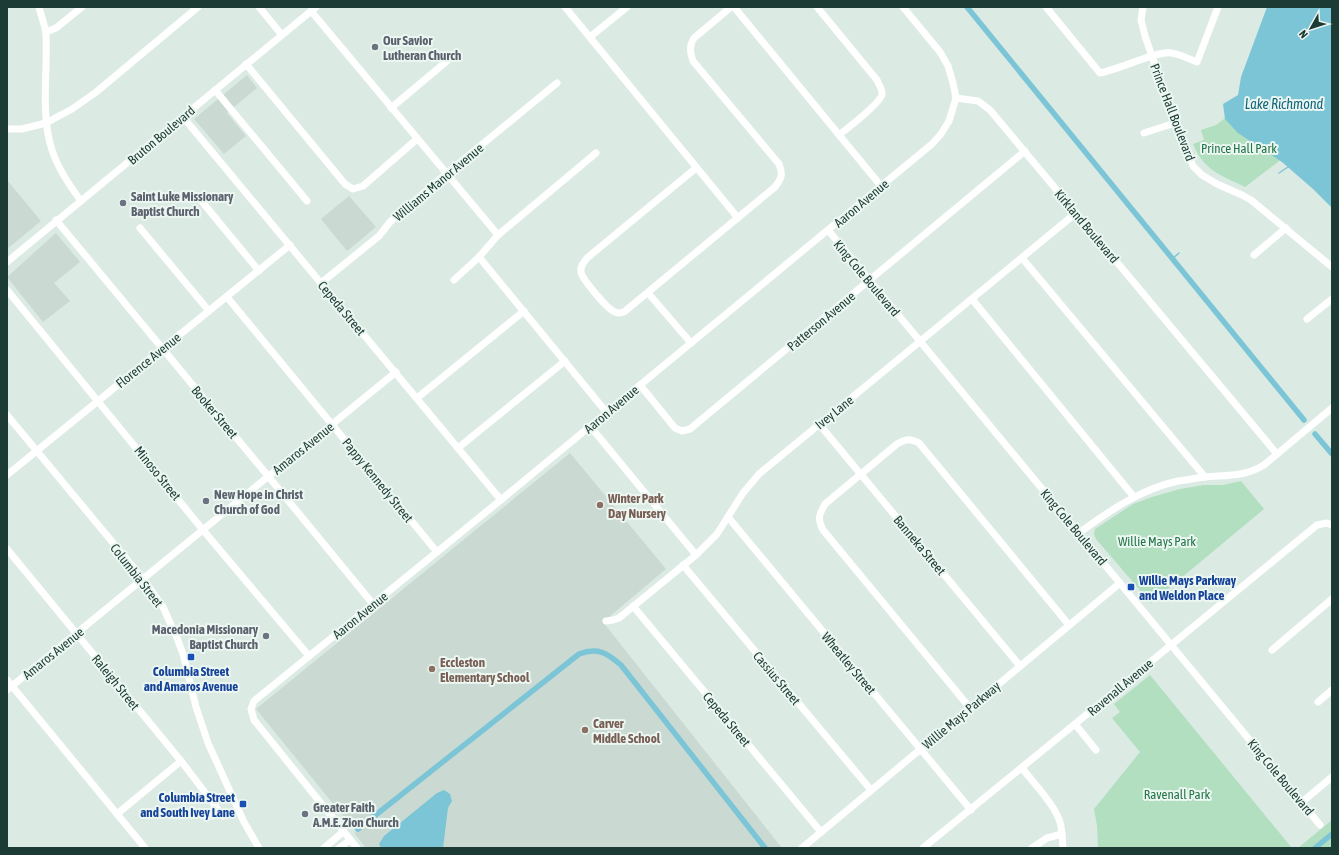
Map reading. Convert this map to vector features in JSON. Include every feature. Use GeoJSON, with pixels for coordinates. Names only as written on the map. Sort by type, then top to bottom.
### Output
{"type":"FeatureCollection","features":[{"type":"Feature","properties":{"kind":"street"},"geometry":{"type":"LineString","coordinates":[[39,7],[46,32],[46,124],[58,166],[67,183],[81,201]]}},
{"type":"Feature","properties":{"kind":"street"},"geometry":{"type":"LineString","coordinates":[[46,32],[56,28],[82,7]]}},
{"type":"Feature","properties":{"kind":"street"},"geometry":{"type":"LineString","coordinates":[[7,129],[22,129],[46,124],[72,109],[94,93],[198,7]]}},
{"type":"Feature","properties":{"kind":"street"},"geometry":{"type":"LineString","coordinates":[[258,7],[282,35]]}},
{"type":"Feature","properties":{"kind":"street"},"geometry":{"type":"LineString","coordinates":[[565,7],[738,218]]}},
{"type":"Feature","properties":{"kind":"street"},"geometry":{"type":"LineString","coordinates":[[590,38],[627,7]]}},
{"type":"Feature","properties":{"kind":"street"},"geometry":{"type":"LineString","coordinates":[[696,168],[587,258],[582,264],[581,272],[584,279],[608,308],[616,313],[624,312],[648,293],[775,187],[780,180],[782,171],[779,164],[693,61],[690,53],[690,44],[694,38],[732,7],[881,186]]}},
{"type":"Feature","properties":{"kind":"street"},"geometry":{"type":"LineString","coordinates":[[817,7],[877,80],[882,89],[882,96],[876,104],[839,135]]}},
{"type":"Feature","properties":{"kind":"street"},"geometry":{"type":"LineString","coordinates":[[903,7],[940,52],[948,66],[956,98]]}},
{"type":"Feature","properties":{"kind":"street"},"geometry":{"type":"LineString","coordinates":[[1046,7],[1100,73],[1111,71],[1166,52],[1171,52],[1197,62],[1218,7]]}},
{"type":"Feature","properties":{"kind":"street","name":"Prince Hall Boulevard"},"geometry":{"type":"LineString","coordinates":[[1143,7],[1141,20],[1145,36],[1175,123],[1193,166],[1202,175],[1217,184],[1251,200],[1332,267]]}},
{"type":"Feature","properties":{"kind":"street"},"geometry":{"type":"LineString","coordinates":[[313,9],[391,108],[498,235]]}},
{"type":"Feature","properties":{"kind":"street","name":"Bruton Boulevard"},"geometry":{"type":"LineString","coordinates":[[7,262],[313,9]]}},
{"type":"Feature","properties":{"kind":"street"},"geometry":{"type":"LineString","coordinates":[[391,108],[446,61]]}},
{"type":"Feature","properties":{"kind":"street"},"geometry":{"type":"LineString","coordinates":[[246,64],[346,184],[353,189],[363,186],[417,139]]}},
{"type":"Feature","properties":{"kind":"street","name":"Williams Manor Avenue"},"geometry":{"type":"LineString","coordinates":[[321,283],[379,236],[390,222],[446,174],[557,83]]}},
{"type":"Feature","properties":{"kind":"street"},"geometry":{"type":"LineString","coordinates":[[215,90],[307,201]]}},
{"type":"Feature","properties":{"kind":"street","name":"Kirkland Boulevard"},"geometry":{"type":"LineString","coordinates":[[956,98],[978,102],[990,110],[1277,454]]}},
{"type":"Feature","properties":{"kind":"street","name":"Aaron Avenue"},"geometry":{"type":"LineString","coordinates":[[343,832],[254,720],[251,709],[254,701],[438,552],[932,144],[941,134],[949,121],[956,98]]}},
{"type":"Feature","properties":{"kind":"street","name":"Cepeda Street"},"geometry":{"type":"LineString","coordinates":[[183,117],[501,500]]}},
{"type":"Feature","properties":{"kind":"street"},"geometry":{"type":"LineString","coordinates":[[1144,134],[1175,123]]}},
{"type":"Feature","properties":{"kind":"street","name":"Patterson Avenue"},"geometry":{"type":"LineString","coordinates":[[640,385],[675,428],[682,431],[690,429],[1025,151]]}},
{"type":"Feature","properties":{"kind":"street"},"geometry":{"type":"LineString","coordinates":[[454,280],[479,258],[498,235],[596,153]]}},
{"type":"Feature","properties":{"kind":"street"},"geometry":{"type":"LineString","coordinates":[[199,198],[259,270]]}},
{"type":"Feature","properties":{"kind":"street","name":"Ivey Lane"},"geometry":{"type":"LineString","coordinates":[[606,621],[619,618],[696,554],[717,534],[743,493],[759,474],[1076,213]]}},
{"type":"Feature","properties":{"kind":"street","name":"Booker Street"},"geometry":{"type":"LineString","coordinates":[[56,220],[373,604]]}},
{"type":"Feature","properties":{"kind":"street"},"geometry":{"type":"LineString","coordinates":[[140,228],[209,311]]}},
{"type":"Feature","properties":{"kind":"street"},"geometry":{"type":"LineString","coordinates":[[1254,255],[1286,228]]}},
{"type":"Feature","properties":{"kind":"street","name":"King Cole Boulevard"},"geometry":{"type":"LineString","coordinates":[[828,230],[1320,825]]}},
{"type":"Feature","properties":{"kind":"street","name":"Florence Avenue"},"geometry":{"type":"LineString","coordinates":[[7,476],[290,245]]}},
{"type":"Feature","properties":{"kind":"street"},"geometry":{"type":"LineString","coordinates":[[479,258],[607,412]]}},
{"type":"Feature","properties":{"kind":"street"},"geometry":{"type":"LineString","coordinates":[[1022,258],[1205,477]]}},
{"type":"Feature","properties":{"kind":"street","name":"Minoso Street"},"geometry":{"type":"LineString","coordinates":[[7,290],[309,656]]}},
{"type":"Feature","properties":{"kind":"street"},"geometry":{"type":"LineString","coordinates":[[648,293],[691,343]]}},
{"type":"Feature","properties":{"kind":"street","name":"Pappy Kennedy Street"},"geometry":{"type":"LineString","coordinates":[[227,297],[438,552]]}},
{"type":"Feature","properties":{"kind":"street"},"geometry":{"type":"LineString","coordinates":[[1307,319],[1332,298]]}},
{"type":"Feature","properties":{"kind":"street"},"geometry":{"type":"LineString","coordinates":[[972,299],[1134,498]]}},
{"type":"Feature","properties":{"kind":"street"},"geometry":{"type":"LineString","coordinates":[[417,398],[524,311]]}},
{"type":"Feature","properties":{"kind":"street"},"geometry":{"type":"LineString","coordinates":[[458,448],[564,361]]}},
{"type":"Feature","properties":{"kind":"street","name":"Amaros Avenue"},"geometry":{"type":"LineString","coordinates":[[10,688],[396,372]]}},
{"type":"Feature","properties":{"kind":"street"},"geometry":{"type":"LineString","coordinates":[[1079,533],[1101,516],[1134,498],[1162,486],[1205,477],[1235,476],[1245,474],[1264,465],[1332,408]]}},
{"type":"Feature","properties":{"kind":"street","name":"Columbia Street"},"geometry":{"type":"LineString","coordinates":[[7,415],[143,579],[163,607],[183,654],[196,707],[208,743],[244,822],[259,848]]}},
{"type":"Feature","properties":{"kind":"street","name":"Banneka Street"},"geometry":{"type":"LineString","coordinates":[[819,424],[1020,666]]}},
{"type":"Feature","properties":{"kind":"street"},"geometry":{"type":"LineString","coordinates":[[590,426],[696,554]]}},
{"type":"Feature","properties":{"kind":"street"},"geometry":{"type":"LineString","coordinates":[[970,708],[823,530],[819,521],[819,514],[825,504],[860,474],[905,439],[912,439],[919,443],[1070,625]]}},
{"type":"Feature","properties":{"kind":"street","name":"Wheatley Street"},"geometry":{"type":"LineString","coordinates":[[728,517],[971,810]]}},
{"type":"Feature","properties":{"kind":"street","name":"Ravenall Avenue"},"geometry":{"type":"LineString","coordinates":[[923,848],[1317,525],[1327,523],[1332,525]]}},
{"type":"Feature","properties":{"kind":"street","name":"Raleigh Street"},"geometry":{"type":"LineString","coordinates":[[7,549],[181,761],[223,816]]}},
{"type":"Feature","properties":{"kind":"street","name":"Cassius Street"},"geometry":{"type":"LineString","coordinates":[[683,565],[871,790]]}},
{"type":"Feature","properties":{"kind":"street","name":"Willie Mays Parkway"},"geometry":{"type":"LineString","coordinates":[[802,848],[1120,583]]}},
{"type":"Feature","properties":{"kind":"street"},"geometry":{"type":"LineString","coordinates":[[1272,650],[1332,599]]}},
{"type":"Feature","properties":{"kind":"street","name":"Cepeda Street"},"geometry":{"type":"LineString","coordinates":[[634,606],[821,832]]}},
{"type":"Feature","properties":{"kind":"street"},"geometry":{"type":"LineString","coordinates":[[7,680],[10,688],[145,848]]}},
{"type":"Feature","properties":{"kind":"street"},"geometry":{"type":"LineString","coordinates":[[1318,702],[1332,690]]}},
{"type":"Feature","properties":{"kind":"street"},"geometry":{"type":"LineString","coordinates":[[1075,724],[1096,750]]}},
{"type":"Feature","properties":{"kind":"street"},"geometry":{"type":"LineString","coordinates":[[117,814],[181,761]]}},
{"type":"Feature","properties":{"kind":"street"},"geometry":{"type":"LineString","coordinates":[[1022,768],[1058,816],[1063,848]]}},
{"type":"Feature","properties":{"kind":"street"},"geometry":{"type":"LineString","coordinates":[[1302,802],[1332,777]]}},
{"type":"Feature","properties":{"kind":"street"},"geometry":{"type":"LineString","coordinates":[[214,803],[214,816]]}},
{"type":"Feature","properties":{"kind":"street"},"geometry":{"type":"LineString","coordinates":[[324,848],[343,832],[357,848]]}},
{"type":"Feature","properties":{"kind":"street"},"geometry":{"type":"LineString","coordinates":[[1032,848],[1047,838],[1062,834]]}},
{"type":"Feature","properties":{"kind":"street"},"geometry":{"type":"LineString","coordinates":[[339,848],[350,840]]}},
{"type":"Feature","properties":{"kind":"shaded area"},"geometry":{"type":"Polygon","coordinates":[[[247,75],[257,88],[227,113],[246,136],[224,154],[194,119],[247,75]]]}},
{"type":"Feature","properties":{"kind":"shaded area"},"geometry":{"type":"Polygon","coordinates":[[[7,180],[41,221],[7,249],[7,180]]]}},
{"type":"Feature","properties":{"kind":"shaded area"},"geometry":{"type":"Polygon","coordinates":[[[349,196],[376,227],[347,251],[321,219],[349,196]]]}},
{"type":"Feature","properties":{"kind":"shaded area"},"geometry":{"type":"Polygon","coordinates":[[[56,233],[80,262],[54,283],[70,301],[43,322],[7,277],[56,233]]]}},
{"type":"Feature","properties":{"kind":"shaded area"},"geometry":{"type":"Polygon","coordinates":[[[570,453],[666,569],[603,622],[782,848],[366,848],[354,833],[356,832],[256,709],[570,453]]]}},
{"type":"Feature","properties":{"kind":"green space","name":"Prince Hall Park"},"geometry":{"type":"Polygon","coordinates":[[[1244,104],[1287,155],[1245,187],[1214,171],[1202,160],[1193,144],[1204,140],[1201,130],[1216,125],[1244,104]]]}},
{"type":"Feature","properties":{"kind":"green space","name":"Willie Mays Park"},"geometry":{"type":"Polygon","coordinates":[[[1241,481],[1264,509],[1151,603],[1096,539],[1094,534],[1095,529],[1133,504],[1152,497],[1180,489],[1204,485],[1223,485],[1241,481]]]}},
{"type":"Feature","properties":{"kind":"green space","name":"Ravenall Park"},"geometry":{"type":"Polygon","coordinates":[[[1150,675],[1292,848],[1098,848],[1097,826],[1094,809],[1140,752],[1112,718],[1120,712],[1114,704],[1150,675]]]}},
{"type":"Feature","properties":{"kind":"green space"},"geometry":{"type":"Polygon","coordinates":[[[1332,820],[1332,848],[1298,848],[1332,820]]]}},
{"type":"Feature","properties":{"kind":"water","name":"Lake Richmond"},"geometry":{"type":"Polygon","coordinates":[[[1267,7],[1332,7],[1332,208],[1282,162],[1238,133],[1225,119],[1223,104],[1238,95],[1241,77],[1267,7]]]}},
{"type":"Feature","properties":{"kind":"water"},"geometry":{"type":"Polygon","coordinates":[[[444,790],[450,794],[452,801],[448,808],[443,848],[381,848],[379,844],[384,836],[437,793],[444,790]]]}},
{"type":"Feature","properties":{"kind":"waterway"},"geometry":{"type":"LineString","coordinates":[[967,7],[1304,420]]}},
{"type":"Feature","properties":{"kind":"waterway"},"geometry":{"type":"LineString","coordinates":[[1279,173],[1288,167]]}},
{"type":"Feature","properties":{"kind":"waterway"},"geometry":{"type":"LineString","coordinates":[[1172,259],[1179,253]]}},
{"type":"Feature","properties":{"kind":"waterway"},"geometry":{"type":"LineString","coordinates":[[1315,434],[1332,454]]}},
{"type":"Feature","properties":{"kind":"waterway"},"geometry":{"type":"LineString","coordinates":[[358,829],[579,654],[597,651],[607,654],[621,665],[765,848]]}},
{"type":"Feature","properties":{"kind":"waterway"},"geometry":{"type":"LineString","coordinates":[[1315,848],[1332,834]]}},
{"type":"Feature","properties":{"kind":"place","name":"Our Savior Lutheran Church"},"geometry":{"type":"Point","coordinates":[375,47]}},
{"type":"Feature","properties":{"kind":"place","name":"Saint Luke Missionary Baptist Church"},"geometry":{"type":"Point","coordinates":[123,203]}},
{"type":"Feature","properties":{"kind":"place","name":"New Hope in Christ Church of God"},"geometry":{"type":"Point","coordinates":[206,501]}},
{"type":"Feature","properties":{"kind":"place","name":"Winter Park Day Nursery"},"geometry":{"type":"Point","coordinates":[600,505]}},
{"type":"Feature","properties":{"kind":"place","name":"Willie Mays Parkway and Weldon Place"},"geometry":{"type":"Point","coordinates":[1131,587]}},
{"type":"Feature","properties":{"kind":"place","name":"Macedonia Missionary Baptist Church"},"geometry":{"type":"Point","coordinates":[266,636]}},
{"type":"Feature","properties":{"kind":"place","name":"Columbia Street and Amaros Avenue"},"geometry":{"type":"Point","coordinates":[191,657]}},
{"type":"Feature","properties":{"kind":"place","name":"Eccleston Elementary School"},"geometry":{"type":"Point","coordinates":[432,669]}},
{"type":"Feature","properties":{"kind":"place","name":"Carver Middle School"},"geometry":{"type":"Point","coordinates":[585,730]}},
{"type":"Feature","properties":{"kind":"place","name":"Columbia Street and South Ivey Lane"},"geometry":{"type":"Point","coordinates":[243,804]}},
{"type":"Feature","properties":{"kind":"place","name":"Greater Faith A.M.E. Zion Church"},"geometry":{"type":"Point","coordinates":[305,814]}}]}
